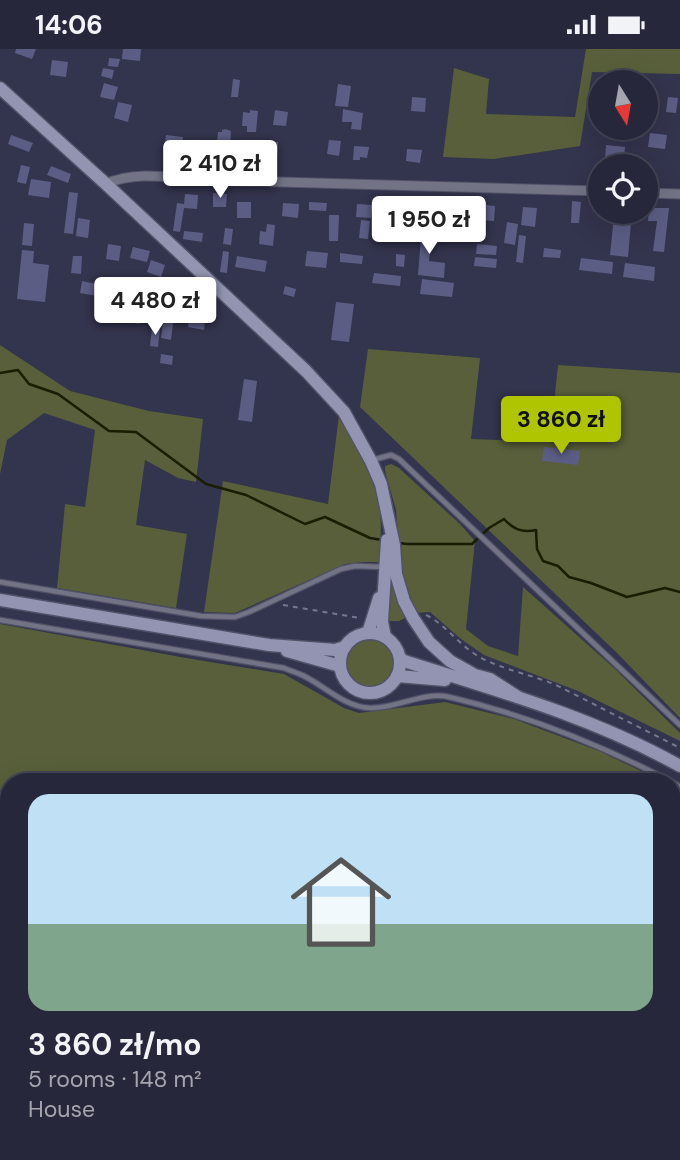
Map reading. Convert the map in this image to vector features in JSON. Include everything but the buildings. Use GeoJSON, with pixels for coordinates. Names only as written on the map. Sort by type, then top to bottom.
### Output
{"type":"FeatureCollection","features":[{"type":"Feature","properties":{"kind":"main road"},"geometry":{"type":"LineString","coordinates":[[0,88],[317,383],[350,420],[381,484],[396,573],[412,618],[429,642],[450,661],[490,679],[518,697]]}},
{"type":"Feature","properties":{"kind":"main road"},"geometry":{"type":"LineString","coordinates":[[385,637],[384,584],[390,542]]}},
{"type":"Feature","properties":{"kind":"main road"},"geometry":{"type":"LineString","coordinates":[[369,627],[395,646],[400,658],[397,676],[389,686],[365,692],[344,678],[340,660],[345,647],[369,627],[384,584]]}},
{"type":"Feature","properties":{"kind":"main road"},"geometry":{"type":"LineString","coordinates":[[0,600],[269,645],[335,650],[345,647]]}},
{"type":"Feature","properties":{"kind":"main road"},"geometry":{"type":"LineString","coordinates":[[269,645],[340,666]]}},
{"type":"Feature","properties":{"kind":"main road"},"geometry":{"type":"LineString","coordinates":[[400,658],[604,728],[680,766]]}},
{"type":"Feature","properties":{"kind":"main road"},"geometry":{"type":"LineString","coordinates":[[397,676],[473,684]]}},
{"type":"Feature","properties":{"kind":"street"},"geometry":{"type":"LineString","coordinates":[[106,184],[126,177],[144,177],[588,191]]}},
{"type":"Feature","properties":{"kind":"street"},"geometry":{"type":"LineString","coordinates":[[658,193],[680,194]]}},
{"type":"Feature","properties":{"kind":"lane"},"geometry":{"type":"LineString","coordinates":[[371,461],[391,455],[399,459],[680,725]]}},
{"type":"Feature","properties":{"kind":"lane"},"geometry":{"type":"LineString","coordinates":[[0,582],[201,616],[235,617],[341,569],[355,566],[386,567]]}},
{"type":"Feature","properties":{"kind":"lane"},"geometry":{"type":"LineString","coordinates":[[0,620],[284,669],[304,676],[355,705],[372,708],[446,696],[564,733],[609,750],[654,773]]}},
{"type":"Feature","properties":{"kind":"path"},"geometry":{"type":"LineString","coordinates":[[276,600],[283,605],[369,627]]}},
{"type":"Feature","properties":{"kind":"path"},"geometry":{"type":"LineString","coordinates":[[423,614],[428,615],[477,655],[503,667],[549,682],[680,748]]}},
{"type":"Feature","properties":{"kind":"green space"},"geometry":{"type":"Polygon","coordinates":[[[586,49],[680,49],[680,74],[658,74],[658,70],[588,70],[588,97],[580,146],[494,159],[443,157],[454,68],[489,79],[486,114],[575,117],[586,49]]]}},
{"type":"Feature","properties":{"kind":"green space"},"geometry":{"type":"Polygon","coordinates":[[[0,345],[70,391],[149,411],[203,419],[196,482],[178,478],[145,460],[136,525],[187,534],[176,608],[57,588],[65,504],[85,507],[95,430],[44,413],[7,440],[0,474],[0,345]]]}},
{"type":"Feature","properties":{"kind":"green space"},"geometry":{"type":"Polygon","coordinates":[[[368,349],[480,358],[471,439],[550,442],[558,365],[680,373],[680,718],[617,653],[360,407],[368,349]]]}},
{"type":"Feature","properties":{"kind":"green space"},"geometry":{"type":"Polygon","coordinates":[[[339,415],[364,457],[378,493],[381,532],[379,562],[345,564],[235,613],[204,612],[223,481],[328,504],[339,415]]]}},
{"type":"Feature","properties":{"kind":"green space"},"geometry":{"type":"Polygon","coordinates":[[[391,464],[399,468],[475,541],[466,629],[488,646],[518,656],[523,587],[614,668],[680,733],[680,741],[578,691],[484,655],[430,612],[414,613],[402,579],[396,510],[385,471],[385,466],[391,464]]]}},
{"type":"Feature","properties":{"kind":"green space"},"geometry":{"type":"Polygon","coordinates":[[[392,575],[407,617],[399,621],[388,621],[392,575]]]}},
{"type":"Feature","properties":{"kind":"green space"},"geometry":{"type":"Polygon","coordinates":[[[0,624],[284,674],[344,708],[359,713],[445,702],[514,719],[599,751],[645,773],[0,773],[0,624]]]}},
{"type":"Feature","properties":{"kind":"green space"},"geometry":{"type":"Polygon","coordinates":[[[370,639],[387,646],[394,663],[387,680],[370,687],[353,680],[346,663],[353,646],[370,639]]]}},
{"type":"Feature","properties":{"kind":"waterway"},"geometry":{"type":"LineString","coordinates":[[0,373],[18,370],[29,384],[58,394],[109,431],[136,432],[206,484],[246,495],[305,524],[325,517],[370,538],[382,540]]}},
{"type":"Feature","properties":{"kind":"waterway"},"geometry":{"type":"LineString","coordinates":[[399,543],[472,544],[489,528],[504,519],[518,529],[536,530],[537,549],[543,561],[558,566],[569,577],[627,597],[665,588],[680,592]]}}]}
